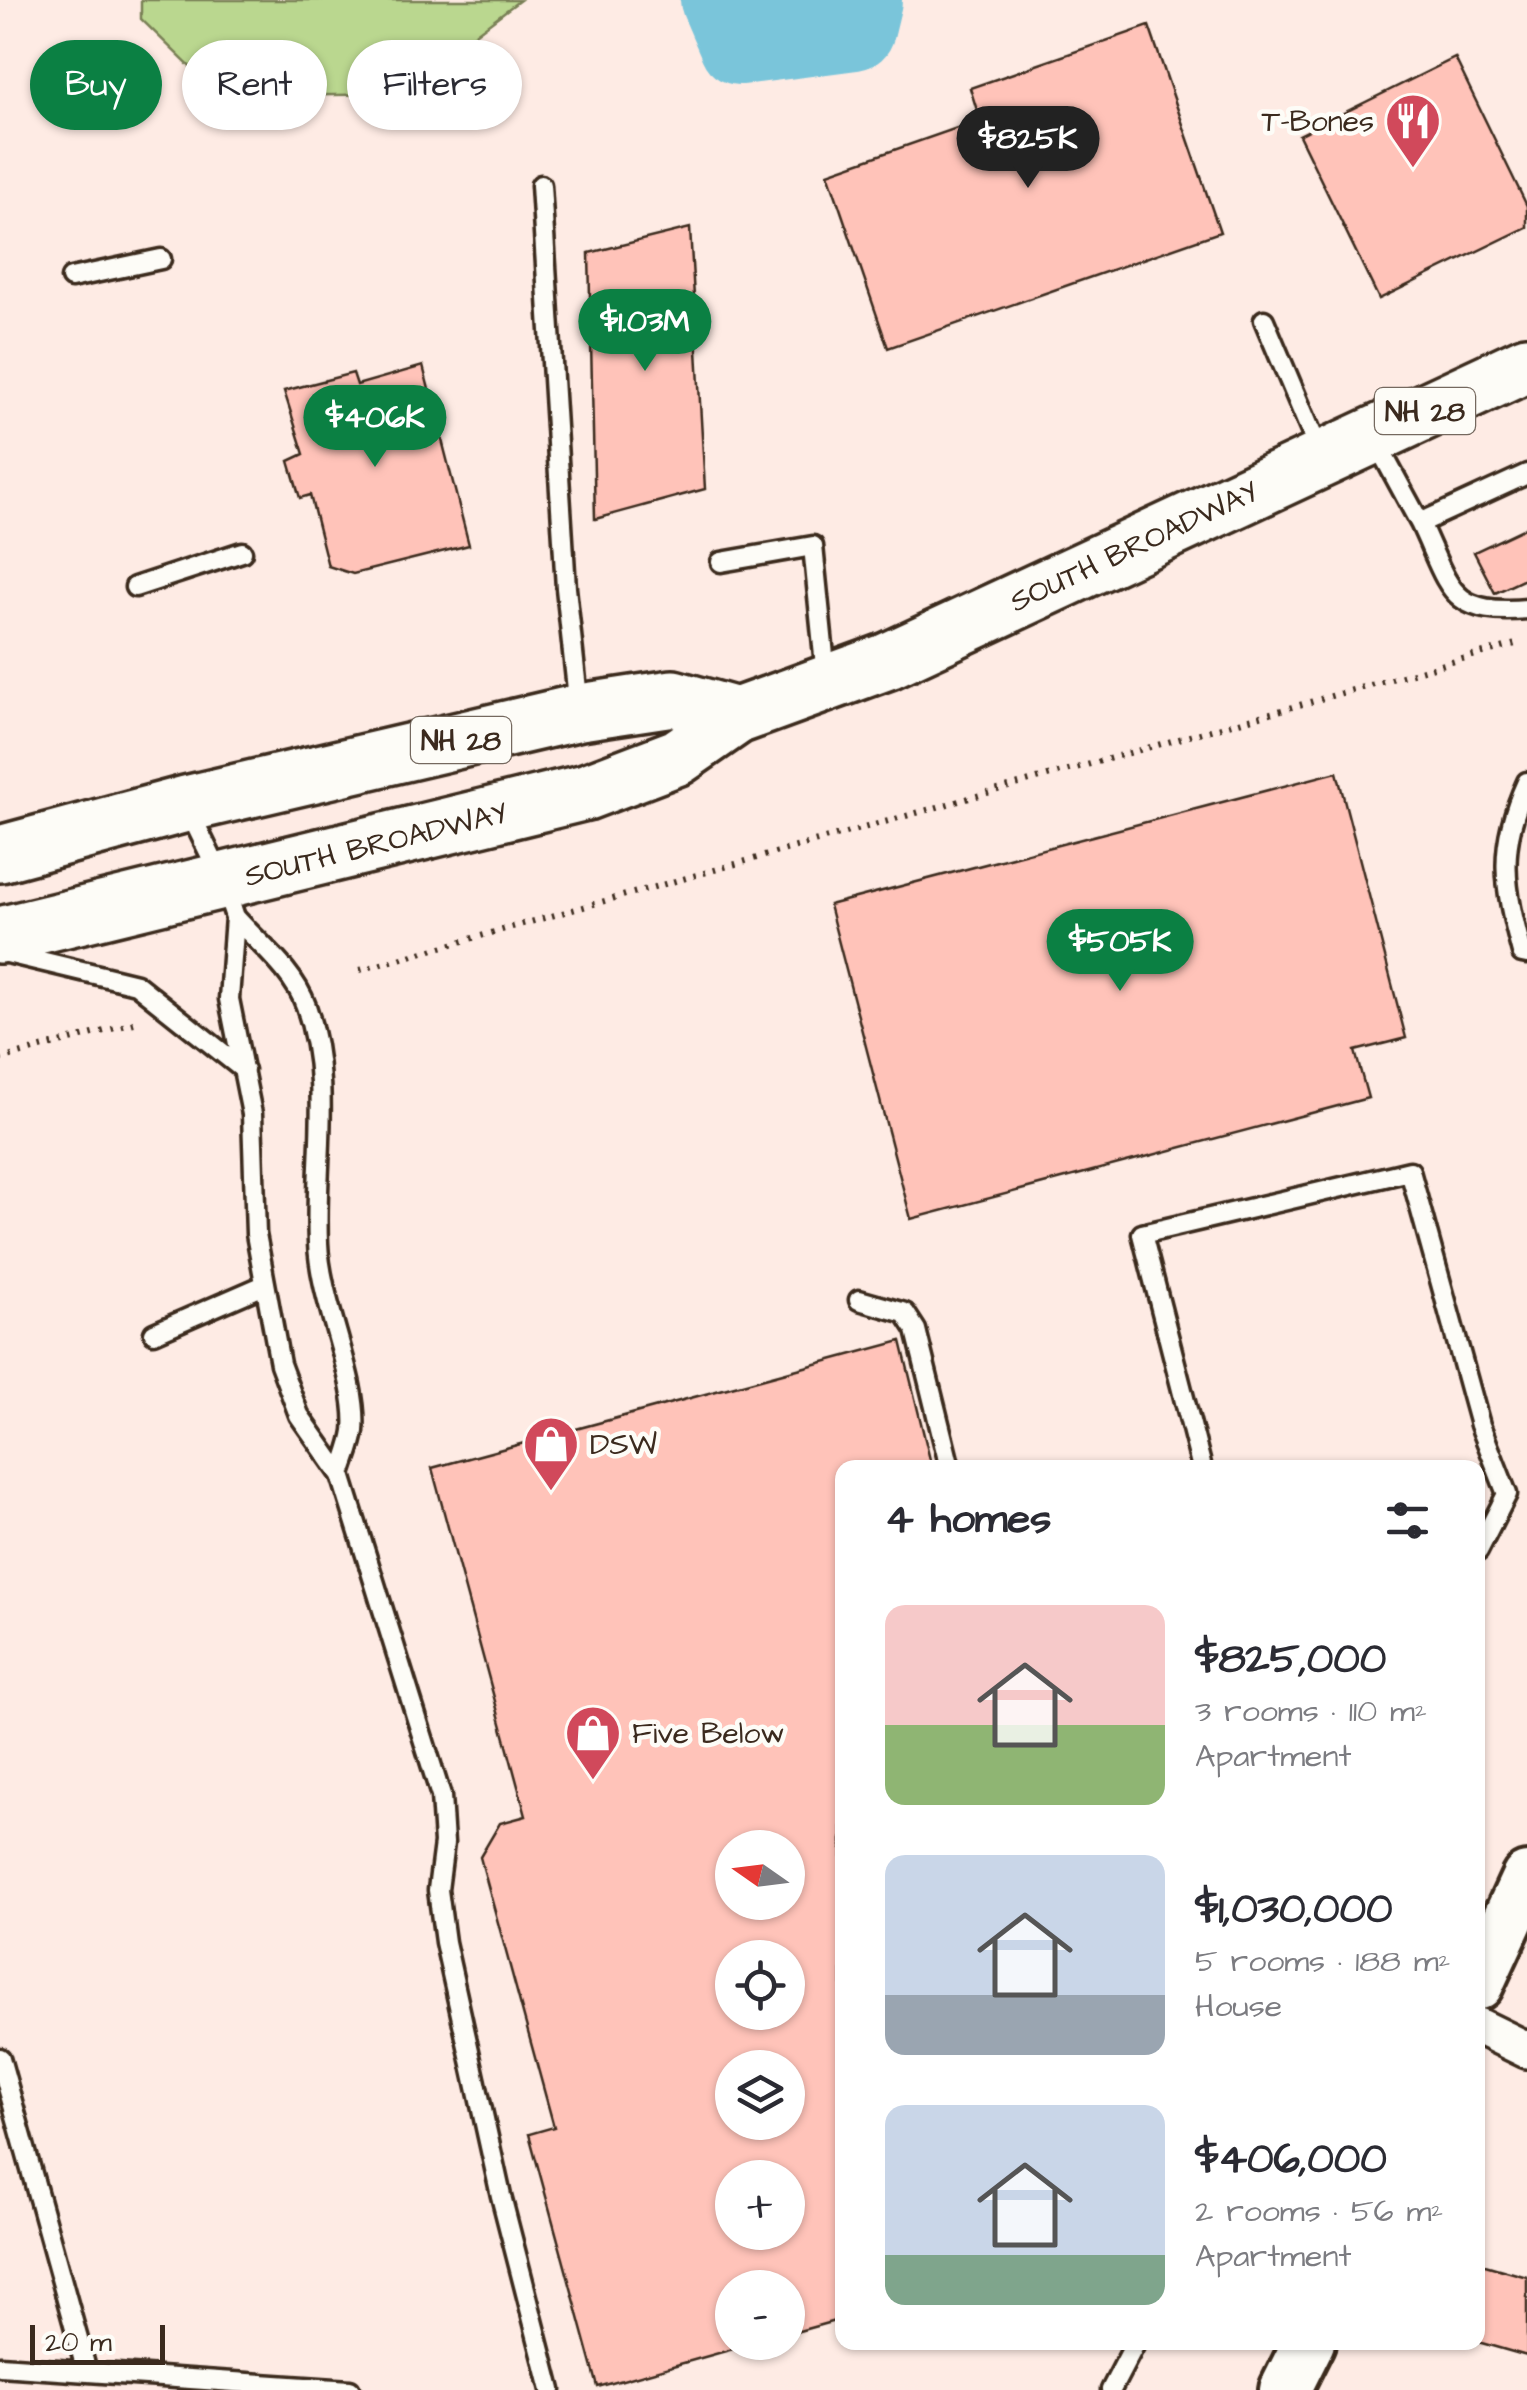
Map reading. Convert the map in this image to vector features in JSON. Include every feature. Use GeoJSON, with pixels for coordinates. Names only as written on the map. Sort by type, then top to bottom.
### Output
{"type":"FeatureCollection","features":[{"type":"Feature","properties":{"kind":"main road","name":"SOUTH BROADWAY"},"geometry":{"type":"LineString","coordinates":[[0,934],[229,899],[586,792],[678,757],[737,716],[828,686],[1527,364]]}},
{"type":"Feature","properties":{"kind":"main road","name":"NH 28"},"geometry":{"type":"LineString","coordinates":[[0,854],[186,804],[580,712],[673,698],[737,716]]}},
{"type":"Feature","properties":{"kind":"street"},"geometry":{"type":"LineString","coordinates":[[1485,1969],[1527,1878]]}},
{"type":"Feature","properties":{"kind":"street"},"geometry":{"type":"LineString","coordinates":[[1485,2029],[1527,2050]]}},
{"type":"Feature","properties":{"kind":"street"},"geometry":{"type":"LineString","coordinates":[[1286,2390],[1305,2350]]}},
{"type":"Feature","properties":{"kind":"lane"},"geometry":{"type":"LineString","coordinates":[[541,185],[566,588],[580,712]]}},
{"type":"Feature","properties":{"kind":"lane"},"geometry":{"type":"LineString","coordinates":[[71,278],[161,259]]}},
{"type":"Feature","properties":{"kind":"lane"},"geometry":{"type":"LineString","coordinates":[[1264,320],[1322,458]]}},
{"type":"Feature","properties":{"kind":"lane"},"geometry":{"type":"LineString","coordinates":[[1372,436],[1451,590],[1464,603],[1493,611],[1527,609]]}},
{"type":"Feature","properties":{"kind":"lane"},"geometry":{"type":"LineString","coordinates":[[1420,524],[1527,474]]}},
{"type":"Feature","properties":{"kind":"lane"},"geometry":{"type":"LineString","coordinates":[[721,562],[814,546],[828,686]]}},
{"type":"Feature","properties":{"kind":"lane"},"geometry":{"type":"LineString","coordinates":[[136,586],[242,552]]}},
{"type":"Feature","properties":{"kind":"lane"},"geometry":{"type":"LineString","coordinates":[[1525,959],[1508,900],[1503,857],[1513,812],[1527,782]]}},
{"type":"Feature","properties":{"kind":"lane"},"geometry":{"type":"LineString","coordinates":[[186,804],[229,899],[296,984],[307,1008],[322,1091],[317,1239],[321,1286],[352,1403],[354,1432],[341,1476]]}},
{"type":"Feature","properties":{"kind":"lane"},"geometry":{"type":"LineString","coordinates":[[229,899],[229,999],[256,1152],[256,1234],[262,1286],[280,1364],[299,1415],[341,1476],[442,1796],[444,1843],[438,1890],[445,1942],[488,2142],[551,2390]]}},
{"type":"Feature","properties":{"kind":"lane"},"geometry":{"type":"LineString","coordinates":[[0,951],[136,984],[244,1070]]}},
{"type":"Feature","properties":{"kind":"lane"},"geometry":{"type":"LineString","coordinates":[[1200,1460],[1142,1234],[1410,1172],[1480,1425],[1507,1494],[1485,1537]]}},
{"type":"Feature","properties":{"kind":"lane"},"geometry":{"type":"LineString","coordinates":[[154,1332],[262,1286]]}},
{"type":"Feature","properties":{"kind":"lane"},"geometry":{"type":"LineString","coordinates":[[859,1300],[904,1314],[916,1330],[948,1460]]}},
{"type":"Feature","properties":{"kind":"lane"},"geometry":{"type":"LineString","coordinates":[[1507,1494],[1527,1495]]}},
{"type":"Feature","properties":{"kind":"lane"},"geometry":{"type":"LineString","coordinates":[[0,2058],[87,2372]]}},
{"type":"Feature","properties":{"kind":"lane"},"geometry":{"type":"LineString","coordinates":[[1111,2390],[1132,2350]]}},
{"type":"Feature","properties":{"kind":"lane"},"geometry":{"type":"LineString","coordinates":[[0,2366],[350,2390]]}},
{"type":"Feature","properties":{"kind":"path"},"geometry":{"type":"LineString","coordinates":[[360,970],[1527,641]]}},
{"type":"Feature","properties":{"kind":"path"},"geometry":{"type":"LineString","coordinates":[[0,1060],[173,1013]]}},
{"type":"Feature","properties":{"kind":"green space"},"geometry":{"type":"Polygon","coordinates":[[[141,0],[520,0],[467,40],[347,40],[347,95],[327,95],[327,40],[182,40],[182,59],[141,19],[141,0]]]}},
{"type":"Feature","properties":{"kind":"building"},"geometry":{"type":"Polygon","coordinates":[[[1149,26],[1220,232],[888,348],[828,173],[980,120],[970,88],[1149,26]]]}},
{"type":"Feature","properties":{"kind":"building","name":"T-Bones"},"geometry":{"type":"Polygon","coordinates":[[[1455,58],[1527,206],[1527,227],[1379,299],[1299,135],[1455,58]]]}},
{"type":"Feature","properties":{"kind":"building"},"geometry":{"type":"Polygon","coordinates":[[[690,228],[705,489],[595,519],[589,253],[690,228]]]}},
{"type":"Feature","properties":{"kind":"building"},"geometry":{"type":"Polygon","coordinates":[[[423,366],[469,545],[353,574],[328,566],[310,495],[300,498],[289,461],[304,454],[284,391],[353,373],[357,385],[423,366]]]}},
{"type":"Feature","properties":{"kind":"building"},"geometry":{"type":"Polygon","coordinates":[[[1527,527],[1527,578],[1495,593],[1474,552],[1527,527]]]}},
{"type":"Feature","properties":{"kind":"building"},"geometry":{"type":"Polygon","coordinates":[[[1337,772],[1406,1038],[1355,1051],[1368,1098],[911,1219],[829,905],[1337,772]]]}},
{"type":"Feature","properties":{"kind":"building"},"geometry":{"type":"Polygon","coordinates":[[[901,1341],[930,1460],[835,1460],[835,2321],[805,2329],[805,2270],[715,2270],[715,2354],[598,2387],[529,2134],[554,2127],[480,1857],[500,1823],[526,1816],[432,1468],[901,1341]]]}},
{"type":"Feature","properties":{"kind":"building"},"geometry":{"type":"Polygon","coordinates":[[[1485,2265],[1527,2277],[1527,2356],[1485,2344],[1485,2265]]]}},
{"type":"Feature","properties":{"kind":"waterway"},"geometry":{"type":"LineString","coordinates":[[721,0],[740,44],[854,29],[861,0]]}},
{"type":"Feature","properties":{"kind":"place","name":"T-Bones"},"geometry":{"type":"Point","coordinates":[1413,170]}},
{"type":"Feature","properties":{"kind":"place","name":"DSW"},"geometry":{"type":"Point","coordinates":[551,1493]}},
{"type":"Feature","properties":{"kind":"place","name":"Five Below"},"geometry":{"type":"Point","coordinates":[593,1782]}}]}
